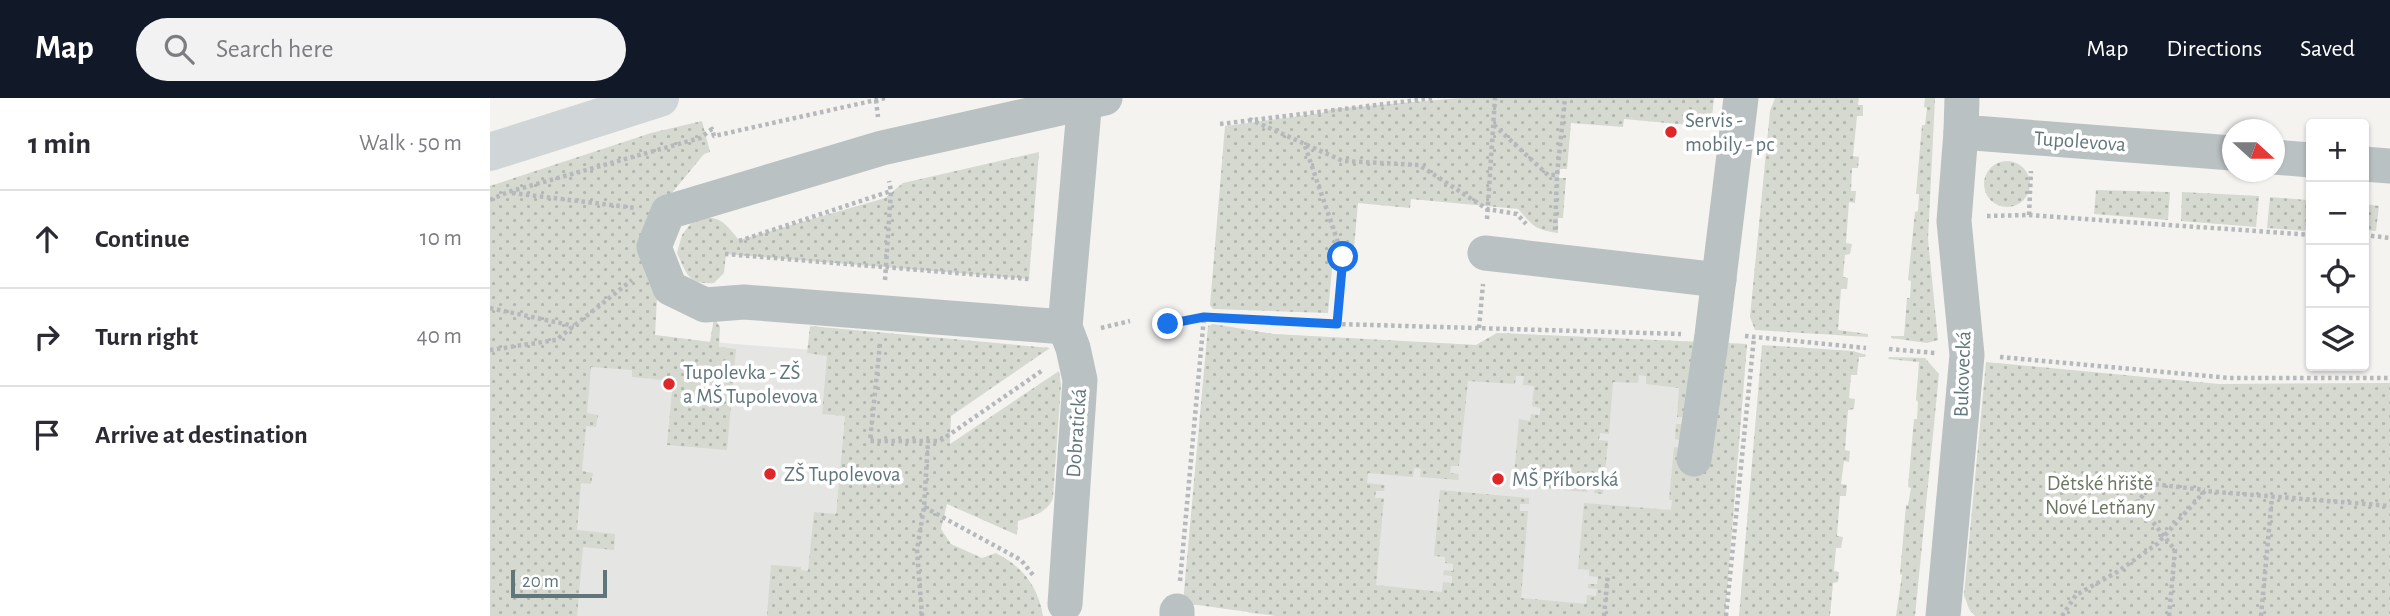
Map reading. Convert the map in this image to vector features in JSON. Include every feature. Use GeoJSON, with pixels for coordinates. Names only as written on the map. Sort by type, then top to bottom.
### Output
{"type":"FeatureCollection","features":[{"type":"Feature","properties":{"kind":"main road"},"geometry":{"type":"LineString","coordinates":[[490,152],[660,98]]}},
{"type":"Feature","properties":{"kind":"street"},"geometry":{"type":"LineString","coordinates":[[1694,459],[1741,98]]}},
{"type":"Feature","properties":{"kind":"street"},"geometry":{"type":"LineString","coordinates":[[1961,132],[1962,98]]}},
{"type":"Feature","properties":{"kind":"street"},"geometry":{"type":"LineString","coordinates":[[1069,338],[744,302],[705,305],[670,288],[654,247],[668,212],[882,148],[1092,100]]}},
{"type":"Feature","properties":{"kind":"street","name":"Dobratická"},"geometry":{"type":"LineString","coordinates":[[1065,604],[1080,380],[1069,338],[1092,100]]}},
{"type":"Feature","properties":{"kind":"street","name":"Tupolevova"},"geometry":{"type":"LineString","coordinates":[[1961,132],[2222,152]]}},
{"type":"Feature","properties":{"kind":"street","name":"Bukovecká"},"geometry":{"type":"LineString","coordinates":[[1943,616],[1967,355],[1954,221],[1961,132]]}},
{"type":"Feature","properties":{"kind":"street"},"geometry":{"type":"LineString","coordinates":[[2285,158],[2306,160]]}},
{"type":"Feature","properties":{"kind":"street"},"geometry":{"type":"LineString","coordinates":[[2369,164],[2390,166]]}},
{"type":"Feature","properties":{"kind":"street"},"geometry":{"type":"LineString","coordinates":[[1485,253],[1719,280]]}},
{"type":"Feature","properties":{"kind":"path"},"geometry":{"type":"LineString","coordinates":[[490,200],[508,192],[700,138],[712,129],[714,136],[886,98]]}},
{"type":"Feature","properties":{"kind":"path"},"geometry":{"type":"LineString","coordinates":[[1220,124],[1434,98]]}},
{"type":"Feature","properties":{"kind":"path"},"geometry":{"type":"LineString","coordinates":[[1479,328],[1495,98]]}},
{"type":"Feature","properties":{"kind":"path"},"geometry":{"type":"LineString","coordinates":[[1554,238],[1564,98]]}},
{"type":"Feature","properties":{"kind":"path"},"geometry":{"type":"LineString","coordinates":[[1249,119],[1343,161],[1419,165],[1487,209],[1517,214],[1530,228]]}},
{"type":"Feature","properties":{"kind":"path"},"geometry":{"type":"LineString","coordinates":[[1493,125],[1548,175],[1557,175]]}},
{"type":"Feature","properties":{"kind":"path"},"geometry":{"type":"LineString","coordinates":[[1305,145],[1343,257],[1337,324]]}},
{"type":"Feature","properties":{"kind":"path"},"geometry":{"type":"LineString","coordinates":[[2029,215],[2031,170]]}},
{"type":"Feature","properties":{"kind":"path"},"geometry":{"type":"LineString","coordinates":[[739,240],[891,191]]}},
{"type":"Feature","properties":{"kind":"path"},"geometry":{"type":"LineString","coordinates":[[508,192],[668,212]]}},
{"type":"Feature","properties":{"kind":"path"},"geometry":{"type":"LineString","coordinates":[[1982,216],[2029,215],[2306,235]]}},
{"type":"Feature","properties":{"kind":"path"},"geometry":{"type":"LineString","coordinates":[[2369,236],[2390,238]]}},
{"type":"Feature","properties":{"kind":"path"},"geometry":{"type":"LineString","coordinates":[[725,254],[1028,279]]}},
{"type":"Feature","properties":{"kind":"path"},"geometry":{"type":"LineString","coordinates":[[490,350],[556,340],[659,259]]}},
{"type":"Feature","properties":{"kind":"path"},"geometry":{"type":"LineString","coordinates":[[490,308],[574,326]]}},
{"type":"Feature","properties":{"kind":"path"},"geometry":{"type":"LineString","coordinates":[[1177,614],[1204,317]]}},
{"type":"Feature","properties":{"kind":"path"},"geometry":{"type":"LineString","coordinates":[[1168,324],[1204,317],[1337,324],[1712,335],[1867,348]]}},
{"type":"Feature","properties":{"kind":"path"},"geometry":{"type":"LineString","coordinates":[[940,441],[1069,338],[1130,321]]}},
{"type":"Feature","properties":{"kind":"path"},"geometry":{"type":"LineString","coordinates":[[1726,616],[1754,337]]}},
{"type":"Feature","properties":{"kind":"path"},"geometry":{"type":"LineString","coordinates":[[1889,349],[2230,378],[2390,378]]}},
{"type":"Feature","properties":{"kind":"path"},"geometry":{"type":"LineString","coordinates":[[922,616],[917,550],[924,507],[928,441]]}},
{"type":"Feature","properties":{"kind":"path"},"geometry":{"type":"LineString","coordinates":[[2169,616],[2175,550],[2137,502],[2153,484],[2205,491],[2390,506]]}},
{"type":"Feature","properties":{"kind":"path"},"geometry":{"type":"LineString","coordinates":[[2062,616],[2076,595],[2117,572],[2157,544],[2205,491]]}},
{"type":"Feature","properties":{"kind":"path"},"geometry":{"type":"LineString","coordinates":[[2261,616],[2273,497]]}},
{"type":"Feature","properties":{"kind":"path"},"geometry":{"type":"LineString","coordinates":[[924,507],[1021,560],[1048,593],[1065,604]]}},
{"type":"Feature","properties":{"kind":"path"},"geometry":{"type":"LineString","coordinates":[[1604,616],[1608,574]]}},
{"type":"Feature","properties":{"kind":"shaded area","name":"Tupolevka - ZŠ a MŠ Tupolevova"},"geometry":{"type":"Polygon","coordinates":[[[490,209],[620,220],[655,335],[851,353],[824,616],[490,616],[490,209]]]}},
{"type":"Feature","properties":{"kind":"shaded area","name":"MŠ Příborská"},"geometry":{"type":"Polygon","coordinates":[[[1497,333],[1747,344],[1725,616],[1277,616],[1248,613],[1273,334],[1476,345],[1497,333]]]}},
{"type":"Feature","properties":{"kind":"green space"},"geometry":{"type":"Polygon","coordinates":[[[1461,98],[1714,98],[1711,127],[1624,119],[1623,127],[1571,123],[1567,169],[1560,169],[1559,178],[1566,178],[1563,218],[1558,218],[1558,233],[1535,226],[1518,209],[1411,199],[1410,208],[1358,203],[1354,248],[1334,247],[1328,313],[1213,309],[1210,305],[1225,126],[1322,113],[1332,109],[1461,98]]]}},
{"type":"Feature","properties":{"kind":"green space"},"geometry":{"type":"Polygon","coordinates":[[[1775,98],[1859,98],[1858,105],[1863,105],[1863,116],[1857,116],[1853,156],[1859,157],[1858,168],[1852,168],[1851,191],[1856,191],[1855,203],[1849,202],[1846,243],[1852,244],[1850,254],[1845,255],[1843,277],[1848,278],[1847,289],[1841,289],[1838,330],[1868,334],[1868,337],[1755,330],[1750,317],[1770,111],[1775,98]]]}},
{"type":"Feature","properties":{"kind":"green space"},"geometry":{"type":"Polygon","coordinates":[[[1925,98],[1935,98],[1928,239],[1938,340],[1927,343],[1891,338],[1904,336],[1907,298],[1910,298],[1911,281],[1908,280],[1915,212],[1918,211],[1919,194],[1916,194],[1922,125],[1925,125],[1927,108],[1924,107],[1925,98]]]}},
{"type":"Feature","properties":{"kind":"green space"},"geometry":{"type":"Polygon","coordinates":[[[702,121],[710,152],[704,154],[662,205],[655,335],[710,342],[714,318],[720,327],[719,347],[736,349],[727,450],[667,445],[673,381],[632,377],[632,370],[591,367],[587,413],[598,415],[596,427],[586,426],[582,471],[593,473],[591,484],[581,483],[577,530],[615,534],[614,550],[583,547],[577,616],[490,616],[490,186],[651,133],[702,121]]]}},
{"type":"Feature","properties":{"kind":"green space"},"geometry":{"type":"Polygon","coordinates":[[[1039,152],[1029,279],[726,254],[724,273],[714,283],[705,283],[690,277],[677,253],[682,235],[694,219],[710,218],[720,221],[739,240],[885,198],[903,183],[1039,152]]]}},
{"type":"Feature","properties":{"kind":"green space"},"geometry":{"type":"Polygon","coordinates":[[[2007,161],[2023,168],[2030,184],[2023,200],[2007,207],[1991,200],[1984,184],[1991,168],[2007,161]]]}},
{"type":"Feature","properties":{"kind":"green space"},"geometry":{"type":"Polygon","coordinates":[[[2096,190],[2170,192],[2168,220],[2094,214],[2096,190]]]}},
{"type":"Feature","properties":{"kind":"green space"},"geometry":{"type":"Polygon","coordinates":[[[2182,192],[2259,196],[2256,227],[2181,221],[2182,192]]]}},
{"type":"Feature","properties":{"kind":"green space"},"geometry":{"type":"Polygon","coordinates":[[[2270,197],[2306,200],[2304,231],[2267,228],[2270,197]]]}},
{"type":"Feature","properties":{"kind":"green space"},"geometry":{"type":"Polygon","coordinates":[[[2369,205],[2379,206],[2376,231],[2369,230],[2369,205]]]}},
{"type":"Feature","properties":{"kind":"green space","name":"MŠ Příborská"},"geometry":{"type":"Polygon","coordinates":[[[1213,324],[1273,334],[1476,345],[1497,333],[1747,344],[1725,616],[1277,616],[1183,603],[1208,326],[1213,324]],[[1639,375],[1638,383],[1613,382],[1609,434],[1600,433],[1599,440],[1608,441],[1603,494],[1594,493],[1595,485],[1588,484],[1587,492],[1513,486],[1519,419],[1530,421],[1531,414],[1540,415],[1540,408],[1532,406],[1534,386],[1523,385],[1524,376],[1516,376],[1515,384],[1468,381],[1459,466],[1451,466],[1450,473],[1459,474],[1458,480],[1420,477],[1421,469],[1414,468],[1413,477],[1368,473],[1367,483],[1385,485],[1384,491],[1376,491],[1375,498],[1384,498],[1376,585],[1442,592],[1443,582],[1452,583],[1452,576],[1443,575],[1444,570],[1453,571],[1453,564],[1445,563],[1445,557],[1434,556],[1440,490],[1529,498],[1529,504],[1520,504],[1520,511],[1528,511],[1521,598],[1586,604],[1587,595],[1596,596],[1597,589],[1588,588],[1588,584],[1597,584],[1598,577],[1589,576],[1589,570],[1578,569],[1584,503],[1671,510],[1672,500],[1669,500],[1674,447],[1682,448],[1683,441],[1675,439],[1676,424],[1684,424],[1685,417],[1677,417],[1679,388],[1646,384],[1646,376],[1639,375]]]}},
{"type":"Feature","properties":{"kind":"green space"},"geometry":{"type":"Polygon","coordinates":[[[810,326],[1050,348],[951,416],[950,444],[1059,371],[1061,385],[1053,498],[1050,503],[1039,513],[1018,521],[1017,535],[947,504],[941,529],[951,544],[982,558],[996,553],[1014,565],[1028,578],[1041,605],[1043,616],[767,616],[771,565],[801,567],[801,570],[808,571],[814,512],[836,514],[845,416],[822,414],[827,356],[807,353],[810,326]]]}},
{"type":"Feature","properties":{"kind":"green space"},"geometry":{"type":"Polygon","coordinates":[[[1762,345],[1853,351],[1866,355],[1859,357],[1857,375],[1851,375],[1849,398],[1855,399],[1854,409],[1848,410],[1845,450],[1850,451],[1849,462],[1844,461],[1841,484],[1847,485],[1846,496],[1840,496],[1837,536],[1843,537],[1841,548],[1836,548],[1834,571],[1839,572],[1838,582],[1833,583],[1830,616],[1739,616],[1762,345]]]}},
{"type":"Feature","properties":{"kind":"green space"},"geometry":{"type":"Polygon","coordinates":[[[1925,358],[1939,374],[1915,616],[1896,616],[1902,575],[1906,505],[1911,488],[1908,487],[1914,419],[1917,419],[1919,362],[1888,359],[1925,358]]]}},
{"type":"Feature","properties":{"kind":"green space","name":"Dětské hřiště Nové Letňany"},"geometry":{"type":"Polygon","coordinates":[[[1986,362],[2219,384],[2390,383],[2390,616],[1975,616],[1964,595],[1986,362]]]}},
{"type":"Feature","properties":{"kind":"place","name":"Servis - mobily - pc"},"geometry":{"type":"Point","coordinates":[1671,132]}},
{"type":"Feature","properties":{"kind":"place","name":"Tupolevka - ZŠ a MŠ Tupolevova"},"geometry":{"type":"Point","coordinates":[669,384]}},
{"type":"Feature","properties":{"kind":"place","name":"ZŠ Tupolevova"},"geometry":{"type":"Point","coordinates":[770,474]}},
{"type":"Feature","properties":{"kind":"place","name":"MŠ Příborská"},"geometry":{"type":"Point","coordinates":[1498,479]}},
{"type":"Feature","properties":{"kind":"route"},"geometry":{"type":"LineString","coordinates":[[1168,324],[1204,317],[1337,324],[1343,257]]}}]}
